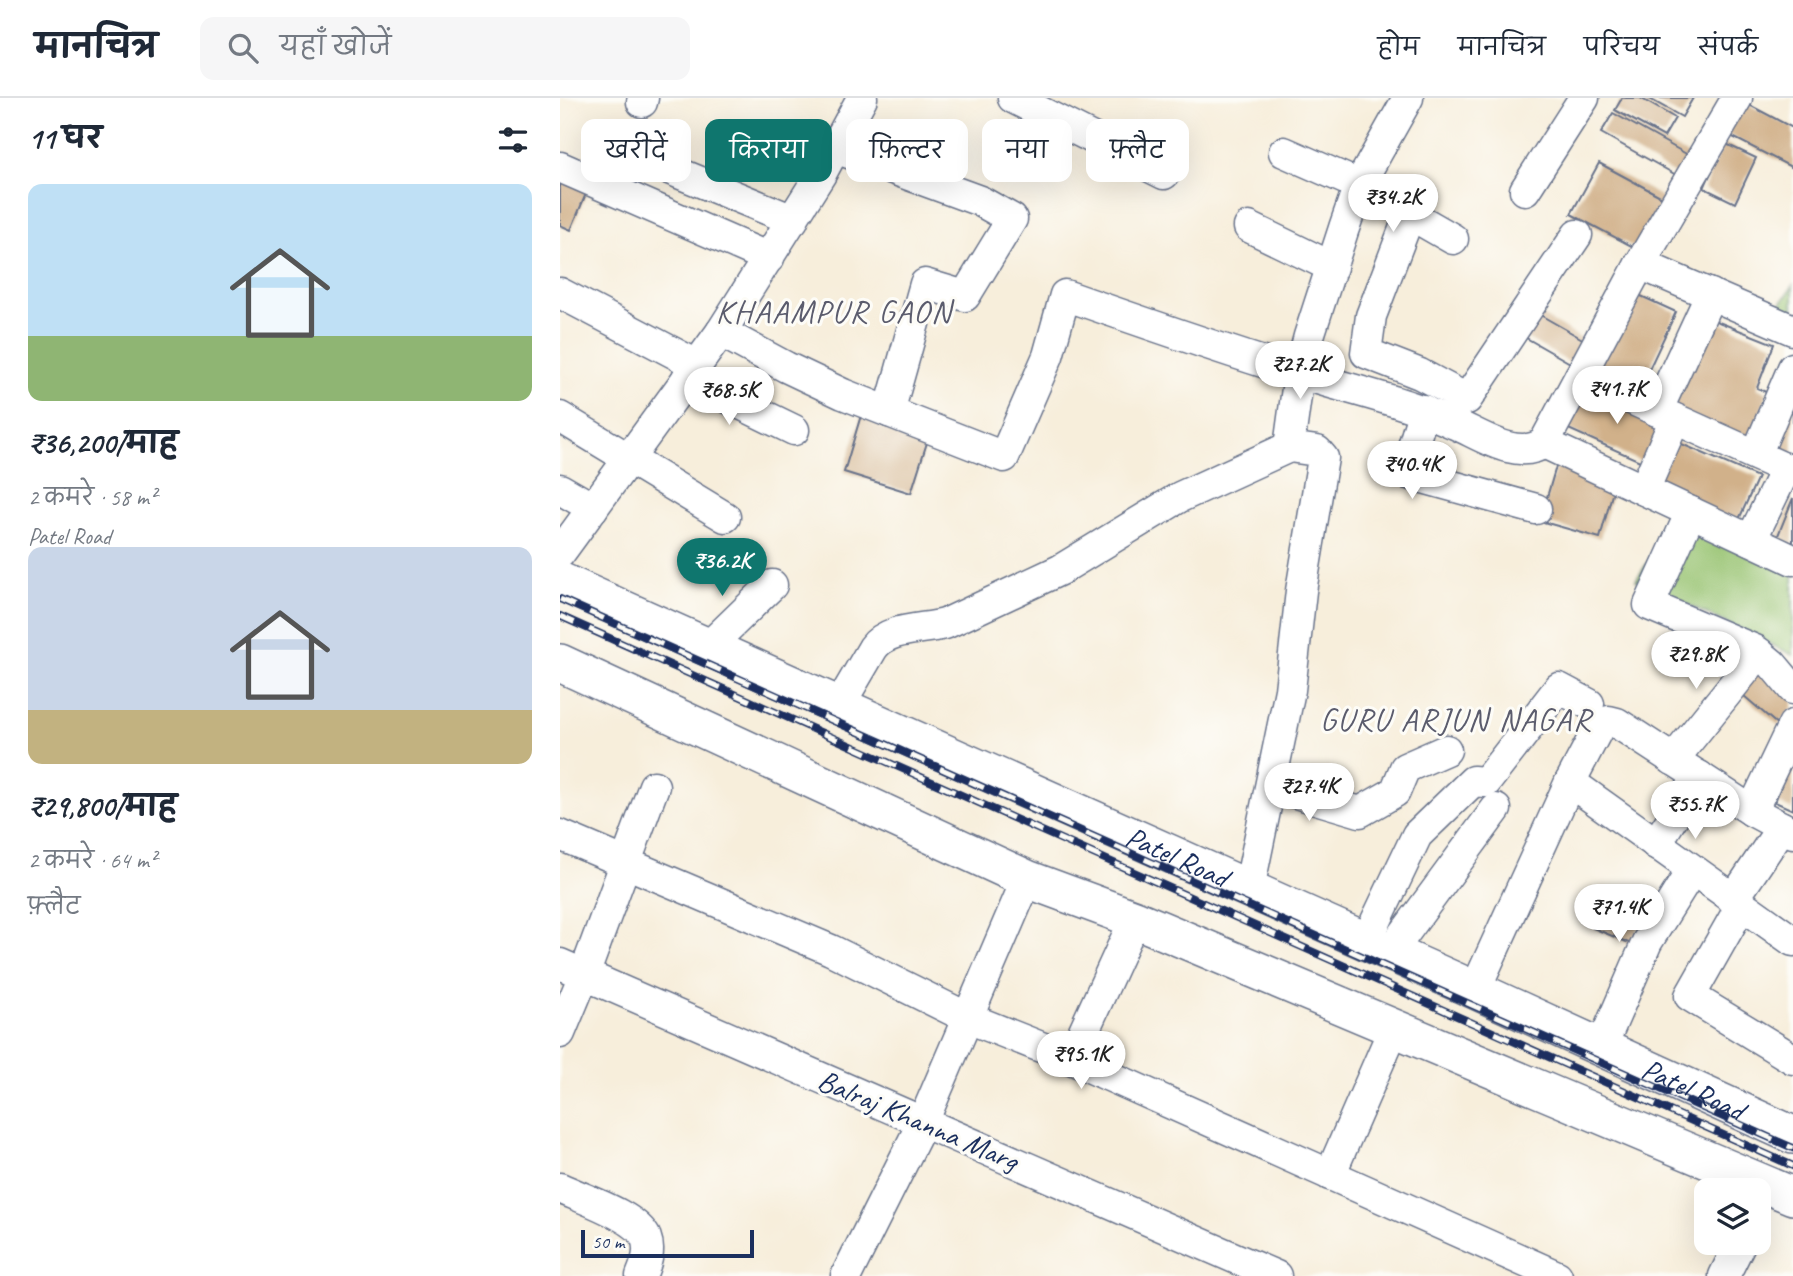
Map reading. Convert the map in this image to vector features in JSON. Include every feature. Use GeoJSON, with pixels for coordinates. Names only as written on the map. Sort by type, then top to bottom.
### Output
{"type":"FeatureCollection","features":[{"type":"Feature","properties":{"kind":"main road","name":"Patel Road"},"geometry":{"type":"LineString","coordinates":[[560,581],[1793,1135]]}},
{"type":"Feature","properties":{"kind":"main road","name":"Patel Road"},"geometry":{"type":"LineString","coordinates":[[560,663],[1027,879],[1135,919],[1394,1028],[1773,1195]]}},
{"type":"Feature","properties":{"kind":"street"},"geometry":{"type":"LineString","coordinates":[[1013,98],[1086,135]]}},
{"type":"Feature","properties":{"kind":"street"},"geometry":{"type":"LineString","coordinates":[[1289,447],[1299,374],[1309,336],[1359,185],[1408,98]]}},
{"type":"Feature","properties":{"kind":"street"},"geometry":{"type":"LineString","coordinates":[[1525,190],[1584,98]]}},
{"type":"Feature","properties":{"kind":"street"},"geometry":{"type":"LineString","coordinates":[[721,332],[786,367],[889,412],[1004,457],[1048,356],[1065,295],[1299,374],[1424,410],[1521,451],[1544,443],[1640,264],[1737,98]]}},
{"type":"Feature","properties":{"kind":"street"},"geometry":{"type":"LineString","coordinates":[[560,553],[721,332],[793,220],[860,99]]}},
{"type":"Feature","properties":{"kind":"street"},"geometry":{"type":"LineString","coordinates":[[835,148],[980,201],[1012,219],[965,296],[925,284],[889,412]]}},
{"type":"Feature","properties":{"kind":"street"},"geometry":{"type":"LineString","coordinates":[[1284,152],[1359,185],[1453,239]]}},
{"type":"Feature","properties":{"kind":"street"},"geometry":{"type":"LineString","coordinates":[[560,167],[769,258]]}},
{"type":"Feature","properties":{"kind":"street"},"geometry":{"type":"LineString","coordinates":[[691,178],[793,220]]}},
{"type":"Feature","properties":{"kind":"street"},"geometry":{"type":"LineString","coordinates":[[1410,214],[1371,316],[1366,353],[1420,374],[1467,399],[1577,235]]}},
{"type":"Feature","properties":{"kind":"street"},"geometry":{"type":"LineString","coordinates":[[1248,227],[1332,267]]}},
{"type":"Feature","properties":{"kind":"street"},"geometry":{"type":"LineString","coordinates":[[1640,264],[1793,330]]}},
{"type":"Feature","properties":{"kind":"street"},"geometry":{"type":"LineString","coordinates":[[560,293],[794,430]]}},
{"type":"Feature","properties":{"kind":"street"},"geometry":{"type":"LineString","coordinates":[[1644,490],[1666,415],[1711,295]]}},
{"type":"Feature","properties":{"kind":"street"},"geometry":{"type":"LineString","coordinates":[[1756,455],[1793,368]]}},
{"type":"Feature","properties":{"kind":"street"},"geometry":{"type":"LineString","coordinates":[[1580,376],[1790,470],[1751,540]]}},
{"type":"Feature","properties":{"kind":"street"},"geometry":{"type":"LineString","coordinates":[[1424,410],[1405,473],[1536,509]]}},
{"type":"Feature","properties":{"kind":"street"},"geometry":{"type":"LineString","coordinates":[[560,416],[725,517]]}},
{"type":"Feature","properties":{"kind":"street"},"geometry":{"type":"LineString","coordinates":[[1544,443],[1793,560]]}},
{"type":"Feature","properties":{"kind":"street"},"geometry":{"type":"LineString","coordinates":[[839,706],[879,639],[890,633],[944,624],[1060,570],[1180,498],[1289,447],[1317,451],[1323,458],[1301,590],[1290,690],[1272,786],[1248,889]]}},
{"type":"Feature","properties":{"kind":"street"},"geometry":{"type":"LineString","coordinates":[[560,489],[593,508]]}},
{"type":"Feature","properties":{"kind":"street"},"geometry":{"type":"LineString","coordinates":[[1691,512],[1649,605],[1759,653],[1793,689]]}},
{"type":"Feature","properties":{"kind":"street"},"geometry":{"type":"LineString","coordinates":[[708,647],[772,585]]}},
{"type":"Feature","properties":{"kind":"street"},"geometry":{"type":"LineString","coordinates":[[1673,760],[1759,653]]}},
{"type":"Feature","properties":{"kind":"street"},"geometry":{"type":"LineString","coordinates":[[1378,947],[1417,835],[1473,781],[1486,782],[1559,688],[1589,704]]}},
{"type":"Feature","properties":{"kind":"street"},"geometry":{"type":"LineString","coordinates":[[1475,990],[1570,782],[1600,725],[1609,721],[1617,723],[1752,811],[1788,830],[1737,903],[1690,996],[1793,1059]]}},
{"type":"Feature","properties":{"kind":"street"},"geometry":{"type":"LineString","coordinates":[[1752,811],[1791,735]]}},
{"type":"Feature","properties":{"kind":"street"},"geometry":{"type":"LineString","coordinates":[[1272,786],[1360,812],[1395,792],[1405,768],[1446,750]]}},
{"type":"Feature","properties":{"kind":"street"},"geometry":{"type":"LineString","coordinates":[[1656,844],[1699,776]]}},
{"type":"Feature","properties":{"kind":"street"},"geometry":{"type":"LineString","coordinates":[[1570,782],[1793,941]]}},
{"type":"Feature","properties":{"kind":"street"},"geometry":{"type":"LineString","coordinates":[[560,1033],[572,970],[625,863],[654,786]]}},
{"type":"Feature","properties":{"kind":"street"},"geometry":{"type":"LineString","coordinates":[[1378,947],[1496,809]]}},
{"type":"Feature","properties":{"kind":"street"},"geometry":{"type":"LineString","coordinates":[[560,835],[831,950],[968,1018],[1071,1059],[1557,1276]]}},
{"type":"Feature","properties":{"kind":"street"},"geometry":{"type":"LineString","coordinates":[[1601,1048],[1647,942],[1692,870]]}},
{"type":"Feature","properties":{"kind":"street"},"geometry":{"type":"LineString","coordinates":[[846,1276],[923,1122],[1027,879]]}},
{"type":"Feature","properties":{"kind":"street"},"geometry":{"type":"LineString","coordinates":[[1071,1059],[1135,919]]}},
{"type":"Feature","properties":{"kind":"street","name":"Balraj Khanna Marg"},"geometry":{"type":"LineString","coordinates":[[572,970],[923,1122],[1221,1265],[1276,1276]]}},
{"type":"Feature","properties":{"kind":"street"},"geometry":{"type":"LineString","coordinates":[[1330,1175],[1394,1028]]}},
{"type":"Feature","properties":{"kind":"street"},"geometry":{"type":"LineString","coordinates":[[560,1188],[623,1217],[642,1230],[648,1245],[648,1256],[641,1276]]}},
{"type":"Feature","properties":{"kind":"street"},"geometry":{"type":"LineString","coordinates":[[1724,1276],[1734,1255]]}},
{"type":"Feature","properties":{"kind":"green space"},"geometry":{"type":"Polygon","coordinates":[[[1793,286],[1793,323],[1774,313],[1793,286]]]}},
{"type":"Feature","properties":{"kind":"green space"},"geometry":{"type":"Polygon","coordinates":[[[1678,517],[1793,564],[1793,655],[1636,580],[1678,517]]]}},
{"type":"Feature","properties":{"kind":"building"},"geometry":{"type":"Polygon","coordinates":[[[1622,98],[1640,98],[1675,118],[1664,137],[1615,110],[1622,98]]]}},
{"type":"Feature","properties":{"kind":"building"},"geometry":{"type":"Polygon","coordinates":[[[1648,98],[1693,98],[1682,117],[1648,98]]]}},
{"type":"Feature","properties":{"kind":"building"},"geometry":{"type":"Polygon","coordinates":[[[1740,100],[1793,128],[1793,168],[1723,132],[1740,100]]]}},
{"type":"Feature","properties":{"kind":"building"},"geometry":{"type":"Polygon","coordinates":[[[1613,113],[1690,156],[1678,176],[1601,133],[1613,113]]]}},
{"type":"Feature","properties":{"kind":"building"},"geometry":{"type":"Polygon","coordinates":[[[1724,143],[1756,158],[1735,203],[1704,188],[1724,143]]]}},
{"type":"Feature","properties":{"kind":"building"},"geometry":{"type":"Polygon","coordinates":[[[1599,163],[1664,198],[1637,249],[1571,214],[1599,163]]]}},
{"type":"Feature","properties":{"kind":"building"},"geometry":{"type":"Polygon","coordinates":[[[560,171],[590,184],[571,230],[560,225],[560,171]]]}},
{"type":"Feature","properties":{"kind":"building"},"geometry":{"type":"Polygon","coordinates":[[[1630,291],[1676,312],[1636,397],[1590,375],[1630,291]]]}},
{"type":"Feature","properties":{"kind":"building"},"geometry":{"type":"Polygon","coordinates":[[[1535,312],[1593,345],[1579,368],[1521,335],[1535,312]]]}},
{"type":"Feature","properties":{"kind":"building"},"geometry":{"type":"Polygon","coordinates":[[[1706,317],[1774,344],[1757,388],[1768,393],[1749,440],[1669,408],[1706,317]]]}},
{"type":"Feature","properties":{"kind":"building"},"geometry":{"type":"Polygon","coordinates":[[[1583,385],[1670,424],[1651,466],[1564,427],[1583,385]]]}},
{"type":"Feature","properties":{"kind":"building"},"geometry":{"type":"Polygon","coordinates":[[[1793,398],[1793,456],[1767,446],[1793,398]]]}},
{"type":"Feature","properties":{"kind":"building"},"geometry":{"type":"Polygon","coordinates":[[[862,412],[930,433],[911,493],[844,472],[862,412]]]}},
{"type":"Feature","properties":{"kind":"building"},"geometry":{"type":"Polygon","coordinates":[[[1670,439],[1758,477],[1736,526],[1648,487],[1670,439]]]}},
{"type":"Feature","properties":{"kind":"building"},"geometry":{"type":"Polygon","coordinates":[[[1557,463],[1616,480],[1600,538],[1540,521],[1557,463]]]}},
{"type":"Feature","properties":{"kind":"building"},"geometry":{"type":"Polygon","coordinates":[[[1793,498],[1793,556],[1773,548],[1793,498]]]}},
{"type":"Feature","properties":{"kind":"building"},"geometry":{"type":"Polygon","coordinates":[[[1757,667],[1793,697],[1793,707],[1778,725],[1737,690],[1757,667]]]}},
{"type":"Feature","properties":{"kind":"building"},"geometry":{"type":"Polygon","coordinates":[[[1793,753],[1793,810],[1775,802],[1793,753]]]}},
{"type":"Feature","properties":{"kind":"building"},"geometry":{"type":"Polygon","coordinates":[[[1605,902],[1642,918],[1631,944],[1593,928],[1605,902]]]}},
{"type":"Feature","properties":{"kind":"railway"},"geometry":{"type":"LineString","coordinates":[[560,599],[1793,1148]]}},
{"type":"Feature","properties":{"kind":"railway"},"geometry":{"type":"LineString","coordinates":[[560,616],[1793,1166]]}},
{"type":"Feature","properties":{"kind":"district","name":"KHAAMPUR GAON"},"geometry":{"type":"Point","coordinates":[834,311]}},
{"type":"Feature","properties":{"kind":"district","name":"GURU ARJUN NAGAR"},"geometry":{"type":"Point","coordinates":[1456,719]}}]}
